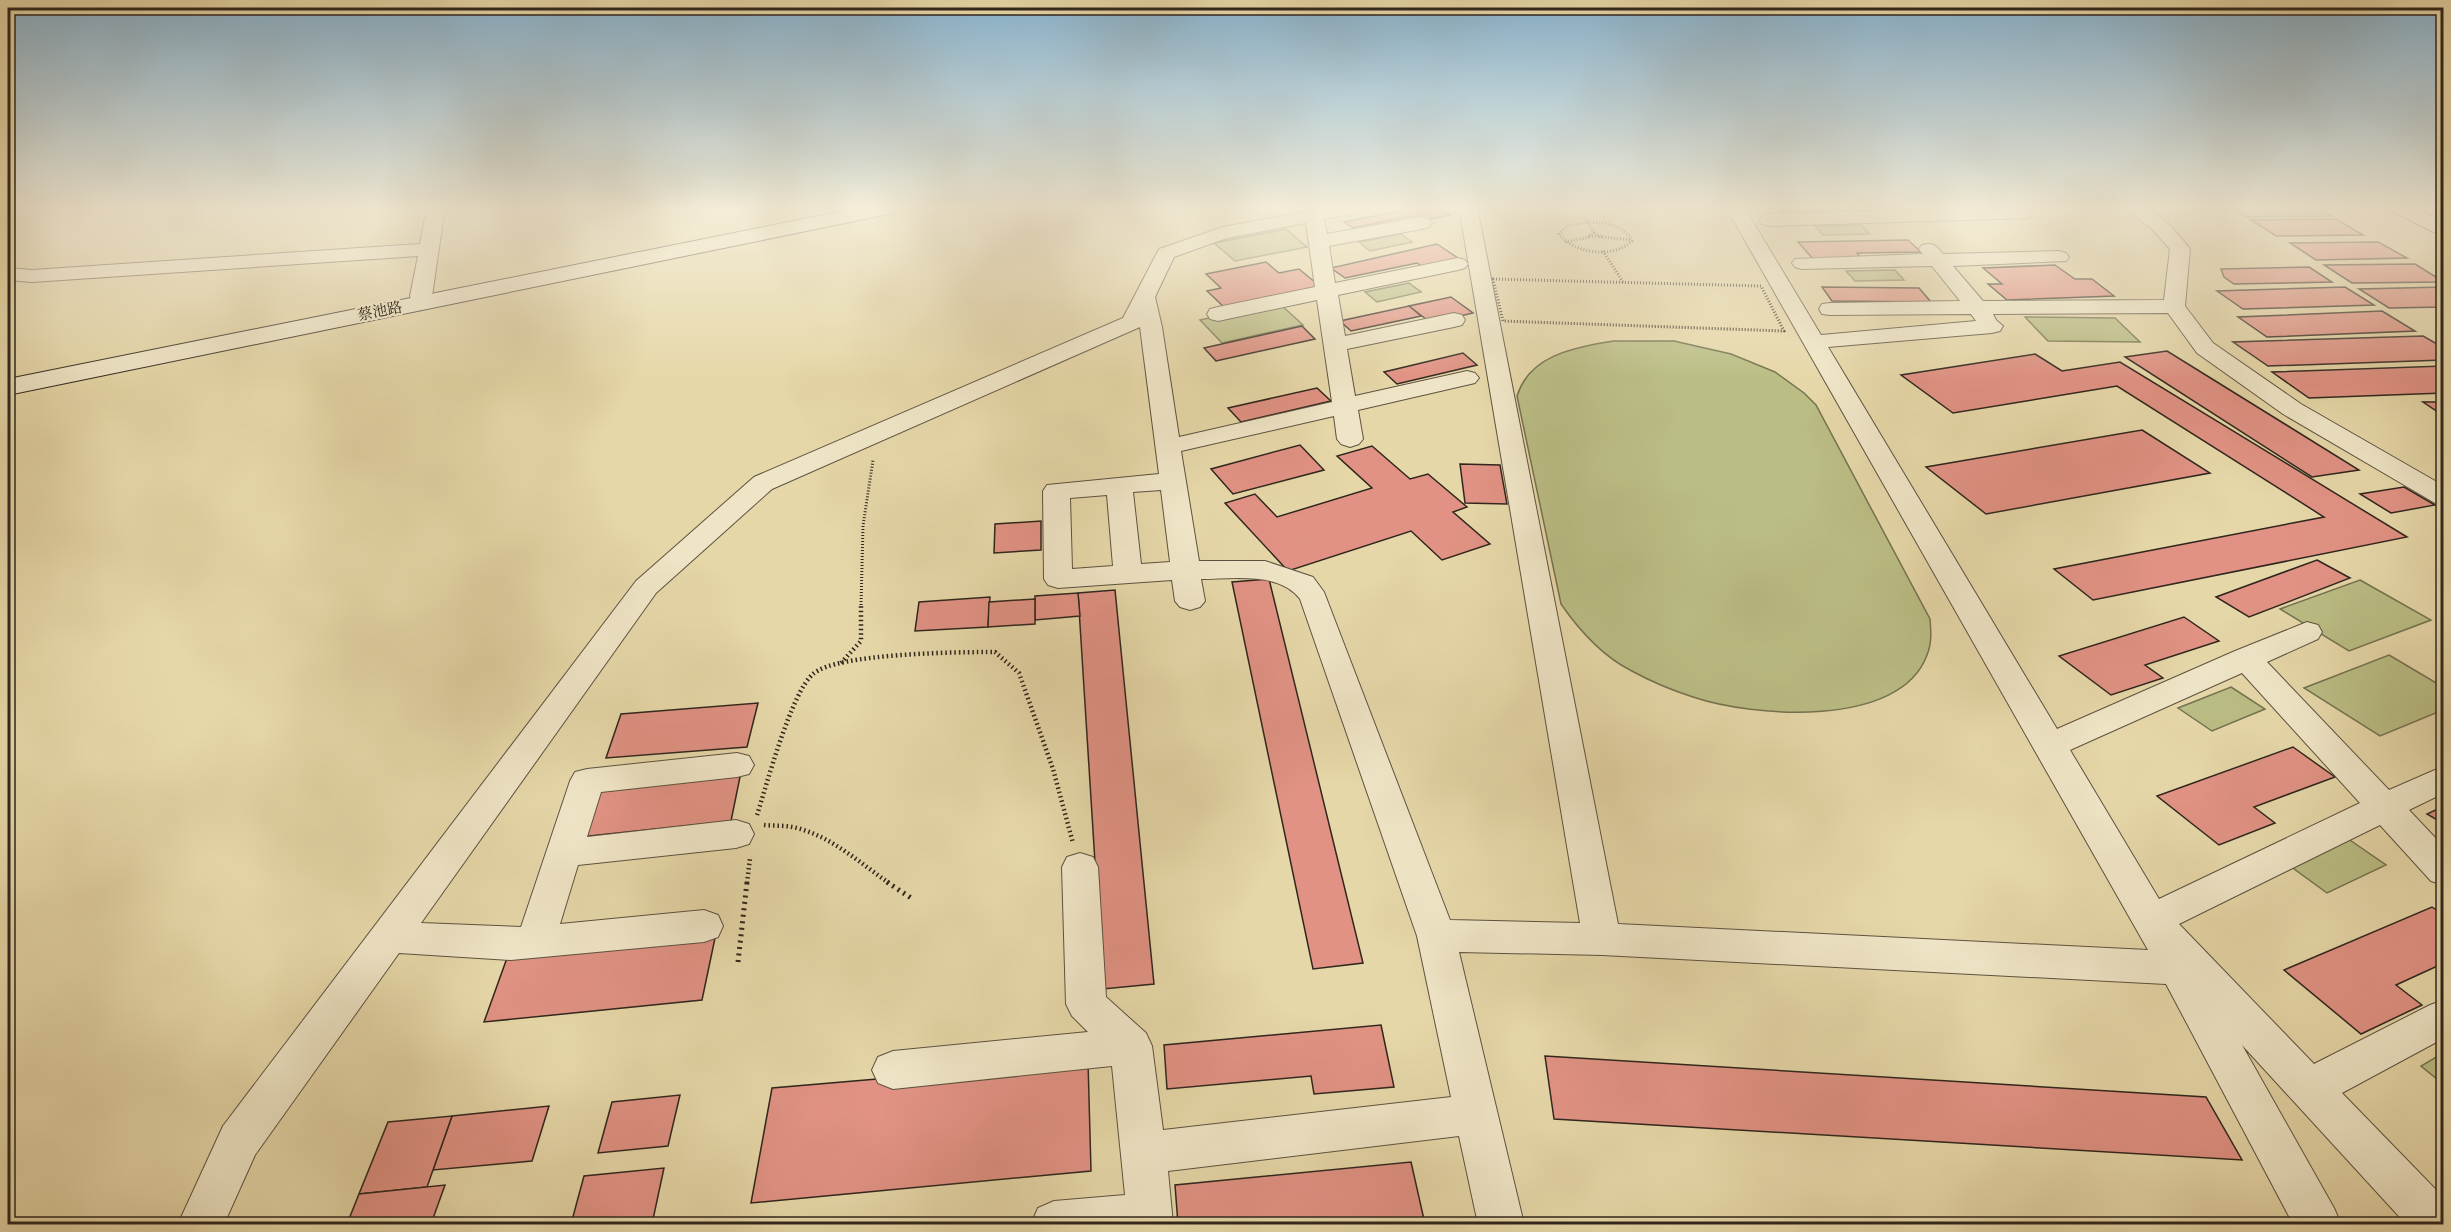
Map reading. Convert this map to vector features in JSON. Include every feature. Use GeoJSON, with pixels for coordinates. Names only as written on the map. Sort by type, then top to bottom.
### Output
{"type":"FeatureCollection","features":[{"type":"Feature","properties":{"kind":"street"},"geometry":{"type":"LineString","coordinates":[[8,274],[32,276],[201,264]]}},
{"type":"Feature","properties":{"kind":"street"},"geometry":{"type":"LineString","coordinates":[[422,300],[427,264]]}},
{"type":"Feature","properties":{"kind":"street","name":"蔡池路"},"geometry":{"type":"LineString","coordinates":[[8,387],[590,264]]}},
{"type":"Feature","properties":{"kind":"street","name":"蔡池路"},"geometry":{"type":"LineString","coordinates":[[8,380],[602,264]]}},
{"type":"Feature","properties":{"kind":"street"},"geometry":{"type":"LineString","coordinates":[[201,1224],[239,1141],[646,587],[763,483],[1132,322],[1160,264]]}},
{"type":"Feature","properties":{"kind":"street"},"geometry":{"type":"LineString","coordinates":[[1322,264],[1350,439]]}},
{"type":"Feature","properties":{"kind":"street"},"geometry":{"type":"LineString","coordinates":[[1218,314],[1456,264]]}},
{"type":"Feature","properties":{"kind":"street"},"geometry":{"type":"LineString","coordinates":[[1479,264],[1602,939]]}},
{"type":"Feature","properties":{"kind":"street"},"geometry":{"type":"LineString","coordinates":[[1769,264],[2151,920],[2318,1224]]}},
{"type":"Feature","properties":{"kind":"street"},"geometry":{"type":"LineString","coordinates":[[1814,342],[1992,327],[1942,264]]}},
{"type":"Feature","properties":{"kind":"street"},"geometry":{"type":"LineString","coordinates":[[2178,264],[2174,306],[2205,348],[2292,409],[2444,497]]}},
{"type":"Feature","properties":{"kind":"street"},"geometry":{"type":"LineString","coordinates":[[1144,296],[1151,327],[1187,585]]}},
{"type":"Feature","properties":{"kind":"street"},"geometry":{"type":"LineString","coordinates":[[1830,309],[2174,306]]}},
{"type":"Feature","properties":{"kind":"street"},"geometry":{"type":"LineString","coordinates":[[1335,345],[1454,320]]}},
{"type":"Feature","properties":{"kind":"street"},"geometry":{"type":"LineString","coordinates":[[1167,447],[1467,378]]}},
{"type":"Feature","properties":{"kind":"street"},"geometry":{"type":"LineString","coordinates":[[1172,481],[1056,491],[1058,579],[1128,574],[1187,585],[1265,570],[1303,583],[1314,598],[1436,936],[1501,1224]]}},
{"type":"Feature","properties":{"kind":"street"},"geometry":{"type":"LineString","coordinates":[[1119,486],[1128,574]]}},
{"type":"Feature","properties":{"kind":"street"},"geometry":{"type":"LineString","coordinates":[[2049,746],[2307,632]]}},
{"type":"Feature","properties":{"kind":"street"},"geometry":{"type":"LineString","coordinates":[[2246,658],[2444,871]]}},
{"type":"Feature","properties":{"kind":"street"},"geometry":{"type":"LineString","coordinates":[[535,942],[587,781],[737,765]]}},
{"type":"Feature","properties":{"kind":"street"},"geometry":{"type":"LineString","coordinates":[[2151,920],[2384,805],[2444,778]]}},
{"type":"Feature","properties":{"kind":"street"},"geometry":{"type":"LineString","coordinates":[[564,854],[744,840]]}},
{"type":"Feature","properties":{"kind":"street"},"geometry":{"type":"LineString","coordinates":[[1054,1224],[1150,1220],[1131,1046],[1086,1004],[1080,867]]}},
{"type":"Feature","properties":{"kind":"street"},"geometry":{"type":"LineString","coordinates":[[2151,920],[2437,1224]]}},
{"type":"Feature","properties":{"kind":"street"},"geometry":{"type":"LineString","coordinates":[[389,937],[511,944],[704,926]]}},
{"type":"Feature","properties":{"kind":"street"},"geometry":{"type":"LineString","coordinates":[[1436,936],[1602,939],[2178,968]]}},
{"type":"Feature","properties":{"kind":"street"},"geometry":{"type":"LineString","coordinates":[[2310,1088],[2444,1017]]}},
{"type":"Feature","properties":{"kind":"street"},"geometry":{"type":"LineString","coordinates":[[893,1070],[1131,1046]]}},
{"type":"Feature","properties":{"kind":"street"},"geometry":{"type":"LineString","coordinates":[[1144,1153],[1476,1114]]}},
{"type":"Feature","properties":{"kind":"path"},"geometry":{"type":"LineString","coordinates":[[1612,264],[1623,282]]}},
{"type":"Feature","properties":{"kind":"path"},"geometry":{"type":"LineString","coordinates":[[1493,279],[1623,282],[1761,286],[1784,331],[1503,321],[1493,279]]}},
{"type":"Feature","properties":{"kind":"path"},"geometry":{"type":"LineString","coordinates":[[840,663],[861,641],[867,480],[876,452]]}},
{"type":"Feature","properties":{"kind":"path"},"geometry":{"type":"LineString","coordinates":[[911,898],[889,885],[850,853],[801,829],[754,824],[797,701],[814,673],[840,663],[938,652],[995,652],[1019,673],[1053,769],[1080,867]]}},
{"type":"Feature","properties":{"kind":"path"},"geometry":{"type":"LineString","coordinates":[[738,962],[744,840]]}},
{"type":"Feature","properties":{"kind":"green space"},"geometry":{"type":"Polygon","coordinates":[[[1895,270],[1904,280],[1855,281],[1846,271],[1895,270]]]}},
{"type":"Feature","properties":{"kind":"green space"},"geometry":{"type":"Polygon","coordinates":[[[1409,283],[1421,292],[1377,302],[1365,292],[1409,283]]]}},
{"type":"Feature","properties":{"kind":"green space"},"geometry":{"type":"Polygon","coordinates":[[[1279,303],[1303,325],[1222,343],[1200,320],[1279,303]]]}},
{"type":"Feature","properties":{"kind":"green space"},"geometry":{"type":"Polygon","coordinates":[[[2025,317],[2115,318],[2140,342],[2048,341],[2025,317]]]}},
{"type":"Feature","properties":{"kind":"green space"},"geometry":{"type":"Polygon","coordinates":[[[1613,341],[1674,341],[1731,354],[1775,372],[1804,393],[1816,405],[1930,619],[1929,651],[1912,679],[1887,696],[1857,706],[1822,711],[1786,712],[1719,704],[1653,682],[1619,664],[1600,649],[1575,623],[1561,604],[1517,396],[1523,382],[1543,362],[1569,350],[1613,341]]]}},
{"type":"Feature","properties":{"kind":"green space"},"geometry":{"type":"Polygon","coordinates":[[[2360,580],[2431,620],[2349,651],[2280,609],[2360,580]]]}},
{"type":"Feature","properties":{"kind":"green space"},"geometry":{"type":"Polygon","coordinates":[[[2389,655],[2443,687],[2443,710],[2380,736],[2304,688],[2389,655]]]}},
{"type":"Feature","properties":{"kind":"green space"},"geometry":{"type":"Polygon","coordinates":[[[2231,687],[2265,709],[2212,731],[2178,708],[2231,687]]]}},
{"type":"Feature","properties":{"kind":"green space"},"geometry":{"type":"Polygon","coordinates":[[[2344,836],[2386,865],[2327,893],[2286,863],[2344,836]]]}},
{"type":"Feature","properties":{"kind":"green space"},"geometry":{"type":"Polygon","coordinates":[[[2443,1053],[2443,1084],[2421,1066],[2443,1053]]]}},
{"type":"Feature","properties":{"kind":"building"},"geometry":{"type":"Polygon","coordinates":[[[1254,264],[1269,264],[1279,273],[1299,269],[1321,287],[1225,308],[1207,291],[1221,288],[1206,274],[1254,264]]]}},
{"type":"Feature","properties":{"kind":"building"},"geometry":{"type":"Polygon","coordinates":[[[1346,264],[1410,264],[1345,278],[1331,268],[1346,264]]]}},
{"type":"Feature","properties":{"kind":"building"},"geometry":{"type":"Polygon","coordinates":[[[1419,264],[1440,264],[1424,268],[1419,264]]]}},
{"type":"Feature","properties":{"kind":"building"},"geometry":{"type":"Polygon","coordinates":[[[2416,264],[2444,282],[2352,283],[2324,265],[2416,264]]]}},
{"type":"Feature","properties":{"kind":"building"},"geometry":{"type":"Polygon","coordinates":[[[2055,265],[2075,279],[2092,279],[2114,296],[2007,300],[1988,284],[2002,284],[1983,268],[2055,265]]]}},
{"type":"Feature","properties":{"kind":"building"},"geometry":{"type":"Polygon","coordinates":[[[2309,267],[2332,282],[2234,284],[2224,277],[2221,269],[2309,267]]]}},
{"type":"Feature","properties":{"kind":"building"},"geometry":{"type":"Polygon","coordinates":[[[1822,287],[1919,288],[1931,302],[1832,301],[1822,287]]]}},
{"type":"Feature","properties":{"kind":"building"},"geometry":{"type":"Polygon","coordinates":[[[2345,287],[2374,305],[2243,309],[2217,291],[2345,287]]]}},
{"type":"Feature","properties":{"kind":"building"},"geometry":{"type":"Polygon","coordinates":[[[2444,287],[2444,307],[2389,308],[2359,289],[2444,287]]]}},
{"type":"Feature","properties":{"kind":"building"},"geometry":{"type":"Polygon","coordinates":[[[1451,297],[1473,313],[1431,323],[1409,306],[1451,297]]]}},
{"type":"Feature","properties":{"kind":"building"},"geometry":{"type":"Polygon","coordinates":[[[1409,306],[1421,316],[1351,331],[1340,321],[1409,306]]]}},
{"type":"Feature","properties":{"kind":"building"},"geometry":{"type":"Polygon","coordinates":[[[2382,311],[2415,331],[2267,337],[2238,317],[2382,311]]]}},
{"type":"Feature","properties":{"kind":"building"},"geometry":{"type":"Polygon","coordinates":[[[1302,326],[1315,339],[1216,361],[1204,348],[1302,326]]]}},
{"type":"Feature","properties":{"kind":"building"},"geometry":{"type":"Polygon","coordinates":[[[2423,336],[2444,348],[2444,360],[2268,366],[2233,342],[2423,336]]]}},
{"type":"Feature","properties":{"kind":"building"},"geometry":{"type":"Polygon","coordinates":[[[2167,351],[2359,470],[2312,477],[2125,357],[2167,351]]]}},
{"type":"Feature","properties":{"kind":"building"},"geometry":{"type":"Polygon","coordinates":[[[1463,353],[1477,365],[1397,384],[1384,372],[1463,353]]]}},
{"type":"Feature","properties":{"kind":"building"},"geometry":{"type":"Polygon","coordinates":[[[2035,354],[2062,371],[2120,362],[2407,537],[2093,600],[2054,569],[2324,517],[2117,386],[1953,413],[1901,375],[2035,354]]]}},
{"type":"Feature","properties":{"kind":"building"},"geometry":{"type":"Polygon","coordinates":[[[2444,366],[2444,393],[2309,398],[2272,372],[2444,366]]]}},
{"type":"Feature","properties":{"kind":"building"},"geometry":{"type":"Polygon","coordinates":[[[1317,388],[1331,401],[1241,422],[1228,408],[1317,388]]]}},
{"type":"Feature","properties":{"kind":"building"},"geometry":{"type":"Polygon","coordinates":[[[2423,402],[2444,402],[2444,416],[2423,402]]]}},
{"type":"Feature","properties":{"kind":"building"},"geometry":{"type":"Polygon","coordinates":[[[2142,430],[2210,473],[1986,514],[1926,467],[2142,430]]]}},
{"type":"Feature","properties":{"kind":"building"},"geometry":{"type":"Polygon","coordinates":[[[1300,445],[1324,470],[1233,494],[1211,469],[1300,445]]]}},
{"type":"Feature","properties":{"kind":"building"},"geometry":{"type":"Polygon","coordinates":[[[1372,446],[1410,479],[1428,474],[1467,507],[1453,512],[1490,544],[1442,560],[1411,531],[1288,571],[1225,503],[1255,494],[1277,517],[1372,488],[1337,456],[1372,446]]]}},
{"type":"Feature","properties":{"kind":"building"},"geometry":{"type":"Polygon","coordinates":[[[1460,464],[1500,465],[1507,504],[1465,503],[1460,464]]]}},
{"type":"Feature","properties":{"kind":"building"},"geometry":{"type":"Polygon","coordinates":[[[2404,487],[2435,505],[2391,513],[2360,494],[2404,487]]]}},
{"type":"Feature","properties":{"kind":"building"},"geometry":{"type":"Polygon","coordinates":[[[1041,521],[1041,550],[994,553],[995,524],[1041,521]]]}},
{"type":"Feature","properties":{"kind":"building"},"geometry":{"type":"Polygon","coordinates":[[[2317,560],[2350,578],[2249,617],[2216,597],[2317,560]]]}},
{"type":"Feature","properties":{"kind":"building"},"geometry":{"type":"Polygon","coordinates":[[[1269,579],[1363,963],[1313,969],[1232,582],[1269,579]]]}},
{"type":"Feature","properties":{"kind":"building"},"geometry":{"type":"Polygon","coordinates":[[[1115,590],[1154,984],[1103,989],[1078,593],[1115,590]]]}},
{"type":"Feature","properties":{"kind":"building"},"geometry":{"type":"Polygon","coordinates":[[[1078,593],[1080,616],[1035,620],[1035,596],[1078,593]]]}},
{"type":"Feature","properties":{"kind":"building"},"geometry":{"type":"Polygon","coordinates":[[[990,597],[988,627],[915,631],[919,602],[990,597]]]}},
{"type":"Feature","properties":{"kind":"building"},"geometry":{"type":"Polygon","coordinates":[[[1035,599],[1035,624],[988,627],[989,602],[1035,599]]]}},
{"type":"Feature","properties":{"kind":"building"},"geometry":{"type":"Polygon","coordinates":[[[2184,617],[2219,641],[2145,665],[2163,678],[2111,695],[2059,656],[2184,617]]]}},
{"type":"Feature","properties":{"kind":"building"},"geometry":{"type":"Polygon","coordinates":[[[758,703],[747,747],[606,758],[621,714],[758,703]]]}},
{"type":"Feature","properties":{"kind":"building"},"geometry":{"type":"Polygon","coordinates":[[[2293,747],[2335,777],[2254,807],[2275,823],[2219,845],[2157,796],[2293,747]]]}},
{"type":"Feature","properties":{"kind":"building"},"geometry":{"type":"Polygon","coordinates":[[[741,772],[731,821],[580,837],[595,787],[741,772]]]}},
{"type":"Feature","properties":{"kind":"building"},"geometry":{"type":"Polygon","coordinates":[[[2444,806],[2444,824],[2427,814],[2444,806]]]}},
{"type":"Feature","properties":{"kind":"building"},"geometry":{"type":"Polygon","coordinates":[[[2432,907],[2444,915],[2444,963],[2396,985],[2422,1005],[2361,1034],[2284,970],[2432,907]]]}},
{"type":"Feature","properties":{"kind":"building"},"geometry":{"type":"Polygon","coordinates":[[[715,938],[702,1000],[484,1022],[507,958],[715,938]]]}},
{"type":"Feature","properties":{"kind":"building"},"geometry":{"type":"Polygon","coordinates":[[[1381,1025],[1394,1087],[1314,1094],[1311,1076],[1167,1089],[1164,1045],[1381,1025]]]}},
{"type":"Feature","properties":{"kind":"building"},"geometry":{"type":"Polygon","coordinates":[[[1545,1056],[2206,1097],[2242,1160],[1554,1119],[1545,1056]]]}},
{"type":"Feature","properties":{"kind":"building"},"geometry":{"type":"Polygon","coordinates":[[[1088,1061],[1091,1171],[751,1203],[772,1088],[1088,1061]]]}},
{"type":"Feature","properties":{"kind":"building"},"geometry":{"type":"Polygon","coordinates":[[[680,1095],[668,1146],[598,1153],[612,1102],[680,1095]]]}},
{"type":"Feature","properties":{"kind":"building"},"geometry":{"type":"Polygon","coordinates":[[[549,1106],[532,1161],[433,1170],[452,1116],[549,1106]]]}},
{"type":"Feature","properties":{"kind":"building"},"geometry":{"type":"Polygon","coordinates":[[[452,1116],[427,1187],[359,1194],[388,1122],[452,1116]]]}},
{"type":"Feature","properties":{"kind":"building"},"geometry":{"type":"Polygon","coordinates":[[[1411,1162],[1425,1224],[1178,1224],[1175,1185],[1411,1162]]]}},
{"type":"Feature","properties":{"kind":"building"},"geometry":{"type":"Polygon","coordinates":[[[664,1168],[652,1224],[571,1224],[584,1176],[664,1168]]]}},
{"type":"Feature","properties":{"kind":"building"},"geometry":{"type":"Polygon","coordinates":[[[445,1185],[431,1224],[347,1224],[359,1194],[445,1185]]]}}]}
